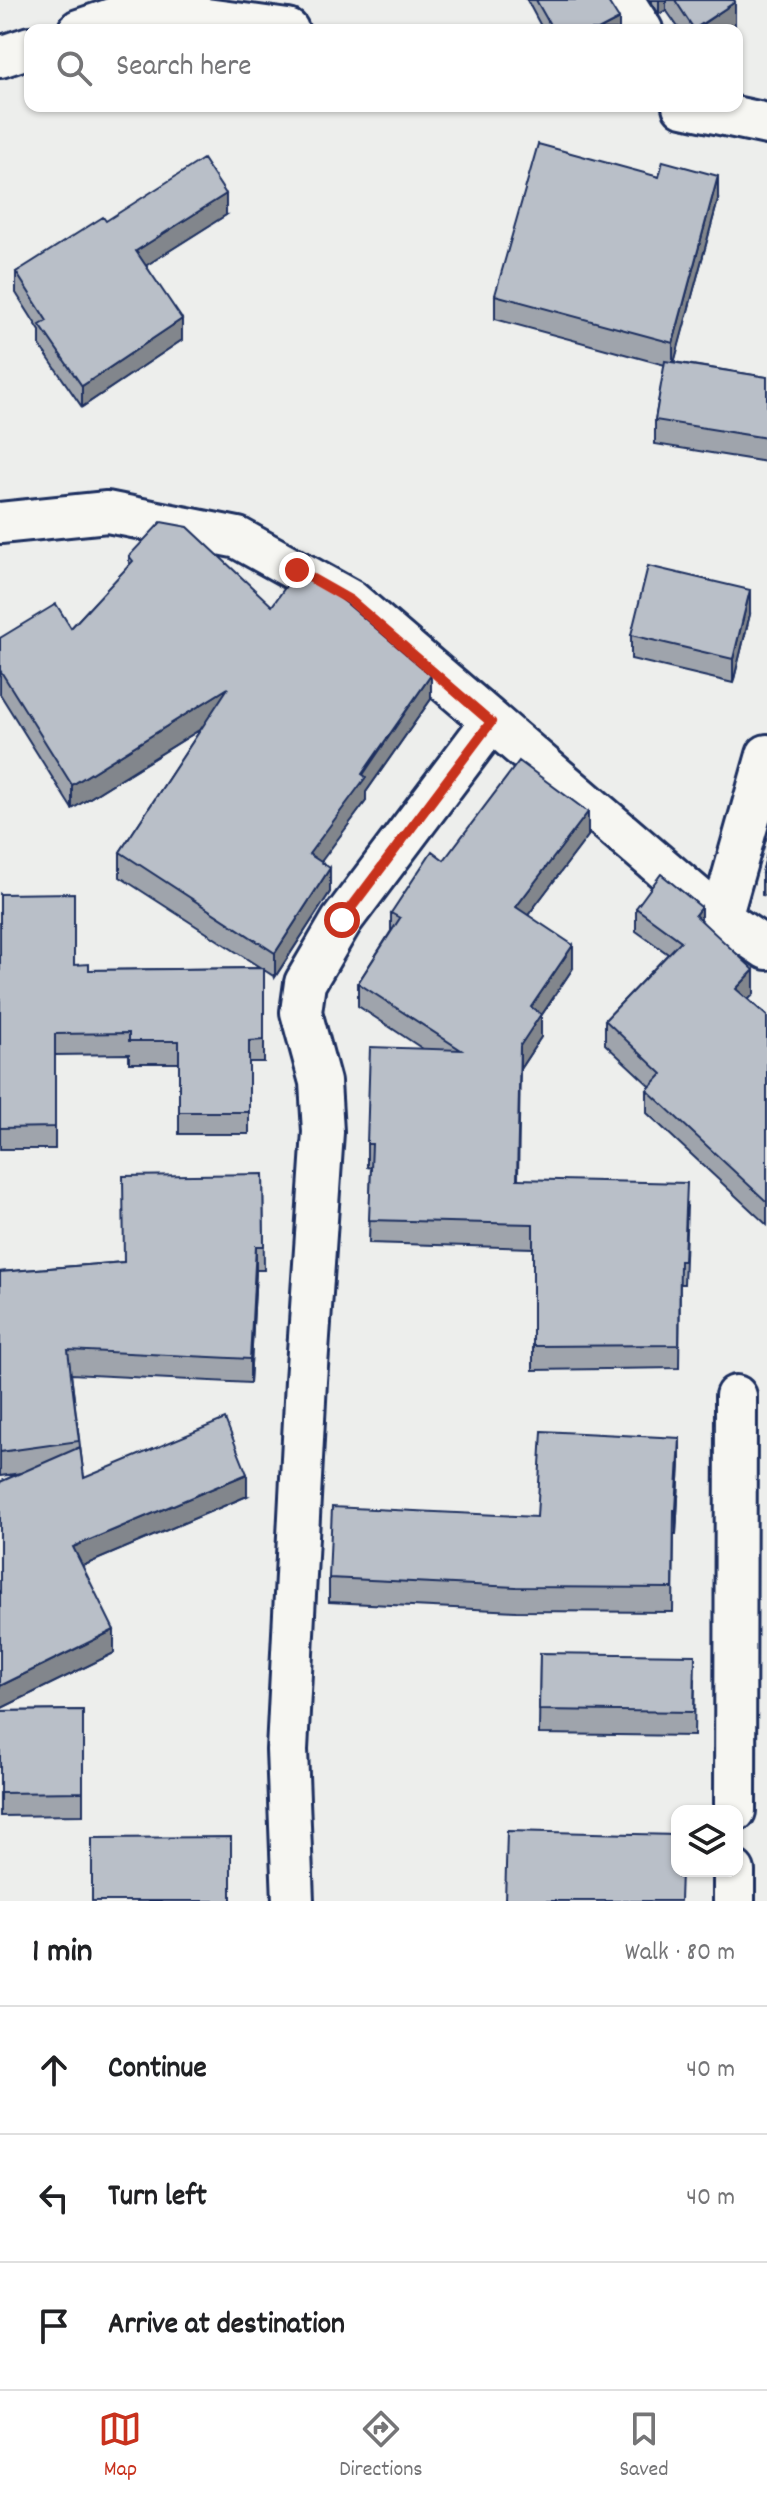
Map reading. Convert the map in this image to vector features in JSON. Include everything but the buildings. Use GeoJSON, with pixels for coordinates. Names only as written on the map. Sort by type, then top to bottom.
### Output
{"type":"FeatureCollection","features":[{"type":"Feature","properties":{"kind":"street"},"geometry":{"type":"LineString","coordinates":[[623,0],[638,24]]}},
{"type":"Feature","properties":{"kind":"street"},"geometry":{"type":"LineString","coordinates":[[92,24],[135,5],[251,24]]}},
{"type":"Feature","properties":{"kind":"street"},"geometry":{"type":"LineString","coordinates":[[0,57],[24,49]]}},
{"type":"Feature","properties":{"kind":"street"},"geometry":{"type":"LineString","coordinates":[[711,112],[767,124]]}},
{"type":"Feature","properties":{"kind":"street"},"geometry":{"type":"LineString","coordinates":[[0,523],[107,512],[238,538],[350,600],[721,918],[767,949]]}},
{"type":"Feature","properties":{"kind":"street"},"geometry":{"type":"LineString","coordinates":[[293,1901],[287,1750],[306,1381],[323,1132],[320,1082],[301,1012],[305,983],[342,920],[491,722]]}},
{"type":"Feature","properties":{"kind":"street"},"geometry":{"type":"LineString","coordinates":[[721,918],[767,755]]}},
{"type":"Feature","properties":{"kind":"street"},"geometry":{"type":"LineString","coordinates":[[735,1805],[736,1396]]}},
{"type":"Feature","properties":{"kind":"street"},"geometry":{"type":"LineString","coordinates":[[734,1877],[734,1901]]}},
{"type":"Feature","properties":{"kind":"route"},"geometry":{"type":"LineString","coordinates":[[297,570],[350,600],[491,722],[342,920]]}}]}
